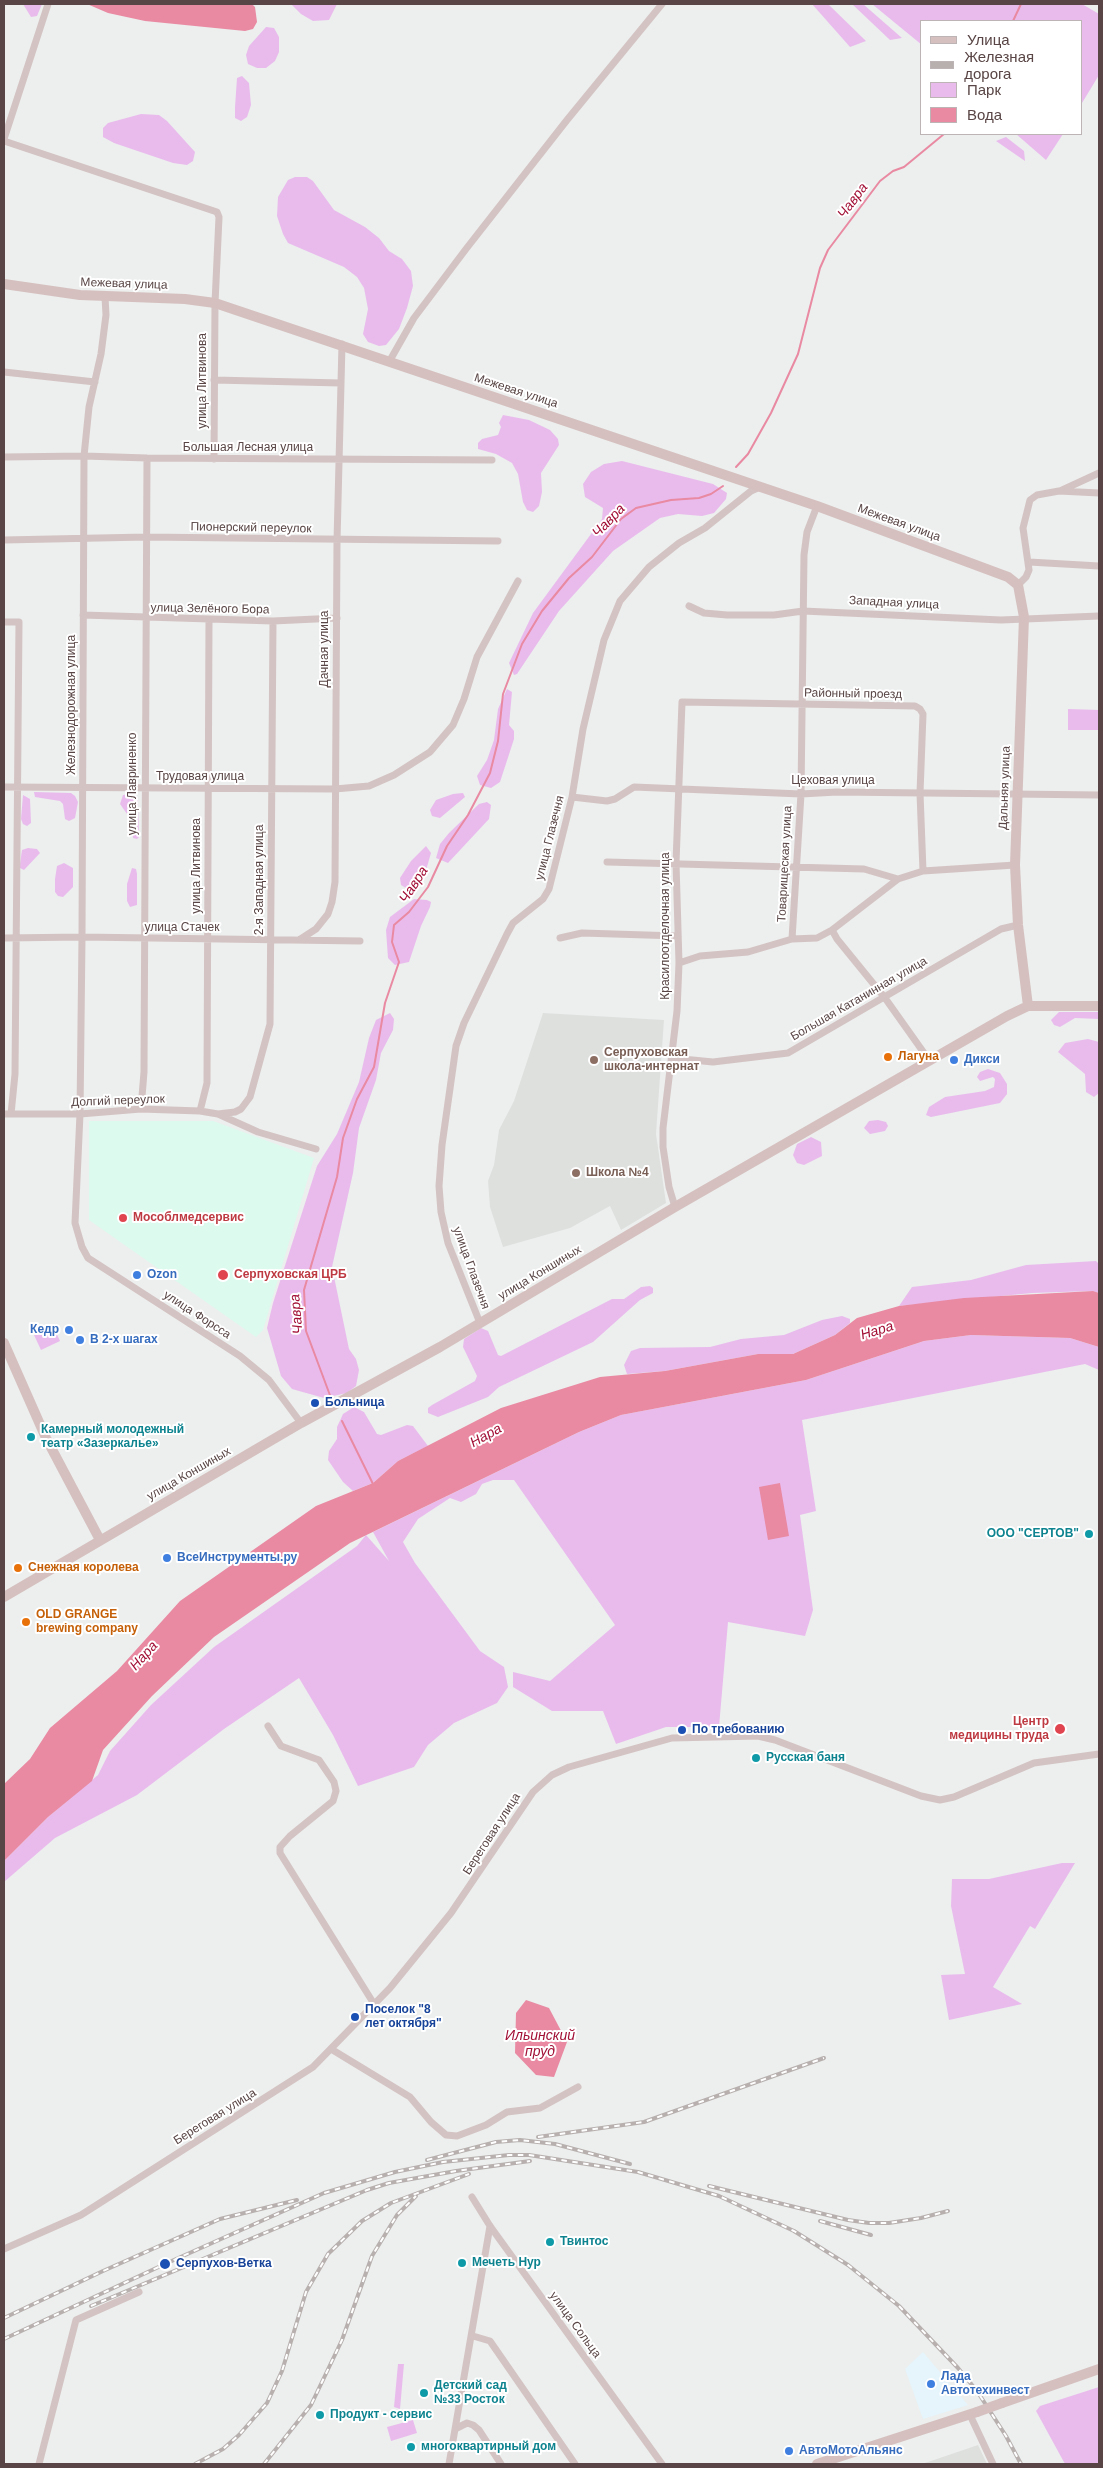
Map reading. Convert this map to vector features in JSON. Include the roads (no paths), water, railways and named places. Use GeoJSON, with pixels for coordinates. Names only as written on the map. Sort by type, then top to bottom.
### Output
{"type":"FeatureCollection","features":[{"type":"Feature","properties":{"kind":"street"},"geometry":{"type":"LineString","coordinates":[[4,140],[48,4]]}},
{"type":"Feature","properties":{"kind":"street"},"geometry":{"type":"LineString","coordinates":[[388,362],[414,318],[460,256],[567,120],[662,4]]}},
{"type":"Feature","properties":{"kind":"street","name":"улица Литвинова"},"geometry":{"type":"LineString","coordinates":[[4,140],[217,212],[219,217],[215,302],[214,459]]}},
{"type":"Feature","properties":{"kind":"street","name":"Межевая улица"},"geometry":{"type":"LineString","coordinates":[[4,284],[105,297],[185,299],[215,302],[817,506],[1008,577],[1018,585]]}},
{"type":"Feature","properties":{"kind":"street","name":"Железнодорожная улица"},"geometry":{"type":"LineString","coordinates":[[80,1114],[84,456],[89,407],[106,315],[105,297]]}},
{"type":"Feature","properties":{"kind":"street","name":"Дачная улица"},"geometry":{"type":"LineString","coordinates":[[299,940],[316,929],[328,914],[335,882],[337,540],[342,344]]}},
{"type":"Feature","properties":{"kind":"street"},"geometry":{"type":"LineString","coordinates":[[4,372],[95,382]]}},
{"type":"Feature","properties":{"kind":"street"},"geometry":{"type":"LineString","coordinates":[[214,380],[340,383]]}},
{"type":"Feature","properties":{"kind":"street","name":"Большая Лесная улица"},"geometry":{"type":"LineString","coordinates":[[4,458],[84,456],[214,459],[492,460]]}},
{"type":"Feature","properties":{"kind":"street","name":"улица Лавриненко"},"geometry":{"type":"LineString","coordinates":[[141,1109],[144,1072],[143,939],[147,458]]}},
{"type":"Feature","properties":{"kind":"street"},"geometry":{"type":"LineString","coordinates":[[1059,491],[1099,473]]}},
{"type":"Feature","properties":{"kind":"street","name":"улица Глазечня"},"geometry":{"type":"LineString","coordinates":[[480,1324],[448,1243],[441,1212],[439,1186],[442,1145],[456,1046],[480,990],[513,923],[543,900],[549,889],[572,797],[583,729],[604,640],[620,602],[649,567],[679,543],[705,528],[751,491],[760,487]]}},
{"type":"Feature","properties":{"kind":"street"},"geometry":{"type":"LineString","coordinates":[[1018,585],[1026,577],[1029,562],[1023,528],[1030,500],[1037,494],[1059,491],[1099,494]]}},
{"type":"Feature","properties":{"kind":"street","name":"Товарищеская улица"},"geometry":{"type":"LineString","coordinates":[[792,939],[801,794],[804,544],[817,506]]}},
{"type":"Feature","properties":{"kind":"street","name":"Пионерский переулок"},"geometry":{"type":"LineString","coordinates":[[4,540],[146,537],[498,541]]}},
{"type":"Feature","properties":{"kind":"street"},"geometry":{"type":"LineString","coordinates":[[1029,562],[1099,566]]}},
{"type":"Feature","properties":{"kind":"street","name":"Трудовая улица"},"geometry":{"type":"LineString","coordinates":[[4,787],[335,789],[369,786],[408,766],[430,752],[452,725],[464,699],[477,656],[518,581]]}},
{"type":"Feature","properties":{"kind":"street","name":"Дальняя улица"},"geometry":{"type":"LineString","coordinates":[[1018,585],[1024,617],[1014,865],[1018,926],[1028,1006]]}},
{"type":"Feature","properties":{"kind":"street","name":"Западная улица"},"geometry":{"type":"LineString","coordinates":[[689,606],[704,613],[727,615],[774,615],[803,611],[1001,620],[1024,617],[1099,616]]}},
{"type":"Feature","properties":{"kind":"street","name":"улица Зелёного Бора"},"geometry":{"type":"LineString","coordinates":[[83,615],[136,616],[145,619],[274,622],[336,618]]}},
{"type":"Feature","properties":{"kind":"street","name":"улица Литвинова"},"geometry":{"type":"LineString","coordinates":[[200,1111],[207,1083],[209,619]]}},
{"type":"Feature","properties":{"kind":"street"},"geometry":{"type":"LineString","coordinates":[[4,622],[19,622],[15,1074],[7,1114]]}},
{"type":"Feature","properties":{"kind":"street","name":"2-я Западная улица"},"geometry":{"type":"LineString","coordinates":[[218,1114],[235,1112],[241,1109],[254,1088],[270,1024],[274,622]]}},
{"type":"Feature","properties":{"kind":"street","name":"Районный проезд"},"geometry":{"type":"LineString","coordinates":[[682,702],[915,706],[920,709],[923,714],[920,793],[922,871]]}},
{"type":"Feature","properties":{"kind":"street","name":"Красилоотделочная улица"},"geometry":{"type":"LineString","coordinates":[[675,1207],[669,1186],[663,1147],[663,1128],[672,1058],[679,963],[676,863],[682,702]]}},
{"type":"Feature","properties":{"kind":"street","name":"Цеховая улица"},"geometry":{"type":"LineString","coordinates":[[572,797],[607,801],[615,800],[634,788],[678,788],[801,794],[1017,793],[1099,795]]}},
{"type":"Feature","properties":{"kind":"street"},"geometry":{"type":"LineString","coordinates":[[607,862],[864,869],[898,879]]}},
{"type":"Feature","properties":{"kind":"street"},"geometry":{"type":"LineString","coordinates":[[679,963],[700,956],[748,952],[792,939],[817,938],[832,930],[898,879],[922,871],[1014,865]]}},
{"type":"Feature","properties":{"kind":"street","name":"Большая Катанинная улица"},"geometry":{"type":"LineString","coordinates":[[672,1058],[713,1062],[788,1053],[1001,929],[1018,926]]}},
{"type":"Feature","properties":{"kind":"street"},"geometry":{"type":"LineString","coordinates":[[832,930],[929,1060]]}},
{"type":"Feature","properties":{"kind":"street"},"geometry":{"type":"LineString","coordinates":[[560,938],[582,933],[678,936]]}},
{"type":"Feature","properties":{"kind":"street","name":"улица Стачек"},"geometry":{"type":"LineString","coordinates":[[4,938],[82,937],[208,940],[271,938],[360,941]]}},
{"type":"Feature","properties":{"kind":"street","name":"улица Коншиных"},"geometry":{"type":"LineString","coordinates":[[4,1597],[301,1423],[480,1324],[675,1207],[929,1060],[1028,1006],[1099,1006]]}},
{"type":"Feature","properties":{"kind":"street","name":"Долгий переулок"},"geometry":{"type":"LineString","coordinates":[[7,1114],[80,1114],[141,1109],[200,1111],[218,1114],[258,1132],[316,1149]]}},
{"type":"Feature","properties":{"kind":"street","name":"улица Форсса"},"geometry":{"type":"LineString","coordinates":[[80,1114],[75,1223],[82,1247],[88,1258],[240,1356],[269,1380],[301,1423]]}},
{"type":"Feature","properties":{"kind":"street"},"geometry":{"type":"LineString","coordinates":[[4,1343],[46,1438],[100,1540]]}},
{"type":"Feature","properties":{"kind":"street"},"geometry":{"type":"LineString","coordinates":[[268,1726],[281,1746],[320,1760],[334,1782],[336,1791],[333,1801],[290,1836],[280,1847],[280,1853],[374,2004]]}},
{"type":"Feature","properties":{"kind":"street","name":"Береговая улица"},"geometry":{"type":"LineString","coordinates":[[4,2249],[82,2215],[314,2067],[390,1988],[469,1890],[533,1792],[552,1775],[569,1767],[672,1738],[758,1736],[775,1740],[921,1796],[940,1800],[1034,1763],[1099,1754]]}},
{"type":"Feature","properties":{"kind":"street"},"geometry":{"type":"LineString","coordinates":[[331,2049],[410,2097],[431,2122],[446,2136],[457,2136],[486,2125],[507,2112],[540,2108],[578,2087]]}},
{"type":"Feature","properties":{"kind":"street","name":"улица Сольца"},"geometry":{"type":"LineString","coordinates":[[472,2197],[490,2226],[662,2464]]}},
{"type":"Feature","properties":{"kind":"street"},"geometry":{"type":"LineString","coordinates":[[449,2464],[473,2336],[490,2226]]}},
{"type":"Feature","properties":{"kind":"street"},"geometry":{"type":"LineString","coordinates":[[39,2464],[76,2320],[139,2292]]}},
{"type":"Feature","properties":{"kind":"street"},"geometry":{"type":"LineString","coordinates":[[473,2336],[490,2341],[575,2464]]}},
{"type":"Feature","properties":{"kind":"street"},"geometry":{"type":"LineString","coordinates":[[817,2464],[973,2414],[1099,2369]]}},
{"type":"Feature","properties":{"kind":"street"},"geometry":{"type":"LineString","coordinates":[[973,2414],[993,2464]]}},
{"type":"Feature","properties":{"kind":"street"},"geometry":{"type":"LineString","coordinates":[[457,2428],[467,2423],[479,2430],[500,2464]]}},
{"type":"Feature","properties":{"kind":"water"},"geometry":{"type":"Polygon","coordinates":[[[87,4],[252,4],[255,7],[257,22],[253,29],[245,31],[145,21],[108,13],[87,4]]]}},
{"type":"Feature","properties":{"kind":"water","name":"Нара"},"geometry":{"type":"Polygon","coordinates":[[[1093,1291],[1099,1293],[1099,1347],[1070,1338],[971,1335],[924,1341],[806,1380],[621,1415],[579,1432],[350,1543],[214,1637],[152,1696],[103,1750],[92,1781],[48,1817],[4,1861],[4,1784],[30,1759],[50,1728],[117,1671],[180,1601],[316,1506],[373,1483],[398,1461],[501,1408],[600,1377],[665,1371],[758,1354],[793,1354],[835,1335],[857,1318],[899,1306],[964,1298],[1093,1291]]]}},
{"type":"Feature","properties":{"kind":"water"},"geometry":{"type":"Polygon","coordinates":[[[780,1483],[789,1536],[768,1540],[759,1487],[780,1483]]]}},
{"type":"Feature","properties":{"kind":"water","name":"Ильинский пруд"},"geometry":{"type":"Polygon","coordinates":[[[526,2000],[549,2008],[567,2042],[554,2077],[536,2075],[515,2053],[516,2013],[526,2000]]]}},
{"type":"Feature","properties":{"kind":"waterway","name":"Чавра"},"geometry":{"type":"LineString","coordinates":[[1013,20],[1021,4]]}},
{"type":"Feature","properties":{"kind":"waterway","name":"Чавра"},"geometry":{"type":"LineString","coordinates":[[736,467],[748,454],[771,413],[798,354],[820,268],[828,250],[880,181],[893,171],[904,167],[943,135]]}},
{"type":"Feature","properties":{"kind":"waterway","name":"Чавра"},"geometry":{"type":"LineString","coordinates":[[331,1398],[306,1331],[304,1290],[337,1177],[343,1138],[357,1099],[374,1067],[385,1003],[399,962],[392,942],[394,925],[409,912],[428,887],[447,846],[468,815],[490,773],[498,741],[503,694],[522,644],[542,611],[569,578],[592,557],[621,519],[636,508],[671,500],[699,498],[711,494],[723,486]]}},
{"type":"Feature","properties":{"kind":"waterway","name":"Чавра"},"geometry":{"type":"LineString","coordinates":[[342,1421],[373,1484]]}},
{"type":"Feature","properties":{"kind":"railway"},"geometry":{"type":"LineString","coordinates":[[538,2137],[644,2122],[824,2058]]}},
{"type":"Feature","properties":{"kind":"railway"},"geometry":{"type":"LineString","coordinates":[[427,2160],[496,2142],[520,2140],[555,2144],[630,2164]]}},
{"type":"Feature","properties":{"kind":"railway"},"geometry":{"type":"LineString","coordinates":[[4,2339],[324,2193],[395,2172],[443,2162],[509,2155],[529,2155],[638,2172],[719,2196],[794,2231],[848,2265],[899,2306],[958,2368],[977,2391],[1006,2436],[1021,2464]]}},
{"type":"Feature","properties":{"kind":"railway"},"geometry":{"type":"LineString","coordinates":[[91,2306],[367,2190],[389,2183],[456,2171],[530,2161]]}},
{"type":"Feature","properties":{"kind":"railway"},"geometry":{"type":"LineString","coordinates":[[195,2464],[223,2449],[239,2435],[267,2403],[282,2371],[306,2292],[328,2254],[362,2221],[391,2203],[469,2174]]}},
{"type":"Feature","properties":{"kind":"railway"},"geometry":{"type":"LineString","coordinates":[[709,2186],[848,2220],[869,2223],[889,2223],[948,2211]]}},
{"type":"Feature","properties":{"kind":"railway"},"geometry":{"type":"LineString","coordinates":[[264,2464],[311,2405],[342,2340],[372,2256],[397,2215],[416,2196]]}},
{"type":"Feature","properties":{"kind":"railway"},"geometry":{"type":"LineString","coordinates":[[4,2318],[220,2219],[297,2200]]}},
{"type":"Feature","properties":{"kind":"railway"},"geometry":{"type":"LineString","coordinates":[[820,2221],[871,2235]]}},
{"type":"Feature","properties":{"kind":"place","name":"Лагуна"},"geometry":{"type":"Point","coordinates":[888,1057]}},
{"type":"Feature","properties":{"kind":"place","name":"Серпуховская школа-интернат"},"geometry":{"type":"Point","coordinates":[594,1060]}},
{"type":"Feature","properties":{"kind":"place","name":"Дикси"},"geometry":{"type":"Point","coordinates":[954,1060]}},
{"type":"Feature","properties":{"kind":"place","name":"Школа №4"},"geometry":{"type":"Point","coordinates":[576,1173]}},
{"type":"Feature","properties":{"kind":"place","name":"Мособлмедсервис"},"geometry":{"type":"Point","coordinates":[123,1218]}},
{"type":"Feature","properties":{"kind":"place","name":"Ozon"},"geometry":{"type":"Point","coordinates":[137,1275]}},
{"type":"Feature","properties":{"kind":"place","name":"Серпуховская ЦРБ"},"geometry":{"type":"Point","coordinates":[223,1275]}},
{"type":"Feature","properties":{"kind":"place","name":"Кедр"},"geometry":{"type":"Point","coordinates":[69,1330]}},
{"type":"Feature","properties":{"kind":"place","name":"В 2-х шагах"},"geometry":{"type":"Point","coordinates":[80,1340]}},
{"type":"Feature","properties":{"kind":"place","name":"Больница"},"geometry":{"type":"Point","coordinates":[315,1403]}},
{"type":"Feature","properties":{"kind":"place","name":"Камерный молодежный театр «Зазеркалье»"},"geometry":{"type":"Point","coordinates":[31,1437]}},
{"type":"Feature","properties":{"kind":"place","name":"ООО \"СЕРТОВ\""},"geometry":{"type":"Point","coordinates":[1089,1534]}},
{"type":"Feature","properties":{"kind":"place","name":"ВсеИнструменты.ру"},"geometry":{"type":"Point","coordinates":[167,1558]}},
{"type":"Feature","properties":{"kind":"place","name":"Снежная королева"},"geometry":{"type":"Point","coordinates":[18,1568]}},
{"type":"Feature","properties":{"kind":"place","name":"OLD GRANGE brewing company"},"geometry":{"type":"Point","coordinates":[26,1622]}},
{"type":"Feature","properties":{"kind":"place","name":"Центр медицины труда"},"geometry":{"type":"Point","coordinates":[1060,1729]}},
{"type":"Feature","properties":{"kind":"place","name":"По требованию"},"geometry":{"type":"Point","coordinates":[682,1730]}},
{"type":"Feature","properties":{"kind":"place","name":"Русская баня"},"geometry":{"type":"Point","coordinates":[756,1758]}},
{"type":"Feature","properties":{"kind":"place","name":"Поселок \"8 лет октября\""},"geometry":{"type":"Point","coordinates":[355,2017]}},
{"type":"Feature","properties":{"kind":"place","name":"Твинтос"},"geometry":{"type":"Point","coordinates":[550,2242]}},
{"type":"Feature","properties":{"kind":"place","name":"Мечеть Нур"},"geometry":{"type":"Point","coordinates":[462,2263]}},
{"type":"Feature","properties":{"kind":"place","name":"Серпухов-Ветка"},"geometry":{"type":"Point","coordinates":[165,2264]}},
{"type":"Feature","properties":{"kind":"place","name":"Лада Автотехинвест"},"geometry":{"type":"Point","coordinates":[931,2384]}},
{"type":"Feature","properties":{"kind":"place","name":"Детский сад №33 Росток"},"geometry":{"type":"Point","coordinates":[424,2393]}},
{"type":"Feature","properties":{"kind":"place","name":"Продукт - сервис"},"geometry":{"type":"Point","coordinates":[320,2415]}},
{"type":"Feature","properties":{"kind":"place","name":"многоквартирный дом"},"geometry":{"type":"Point","coordinates":[411,2447]}},
{"type":"Feature","properties":{"kind":"place","name":"АвтоМотоАльянс"},"geometry":{"type":"Point","coordinates":[789,2451]}}]}
